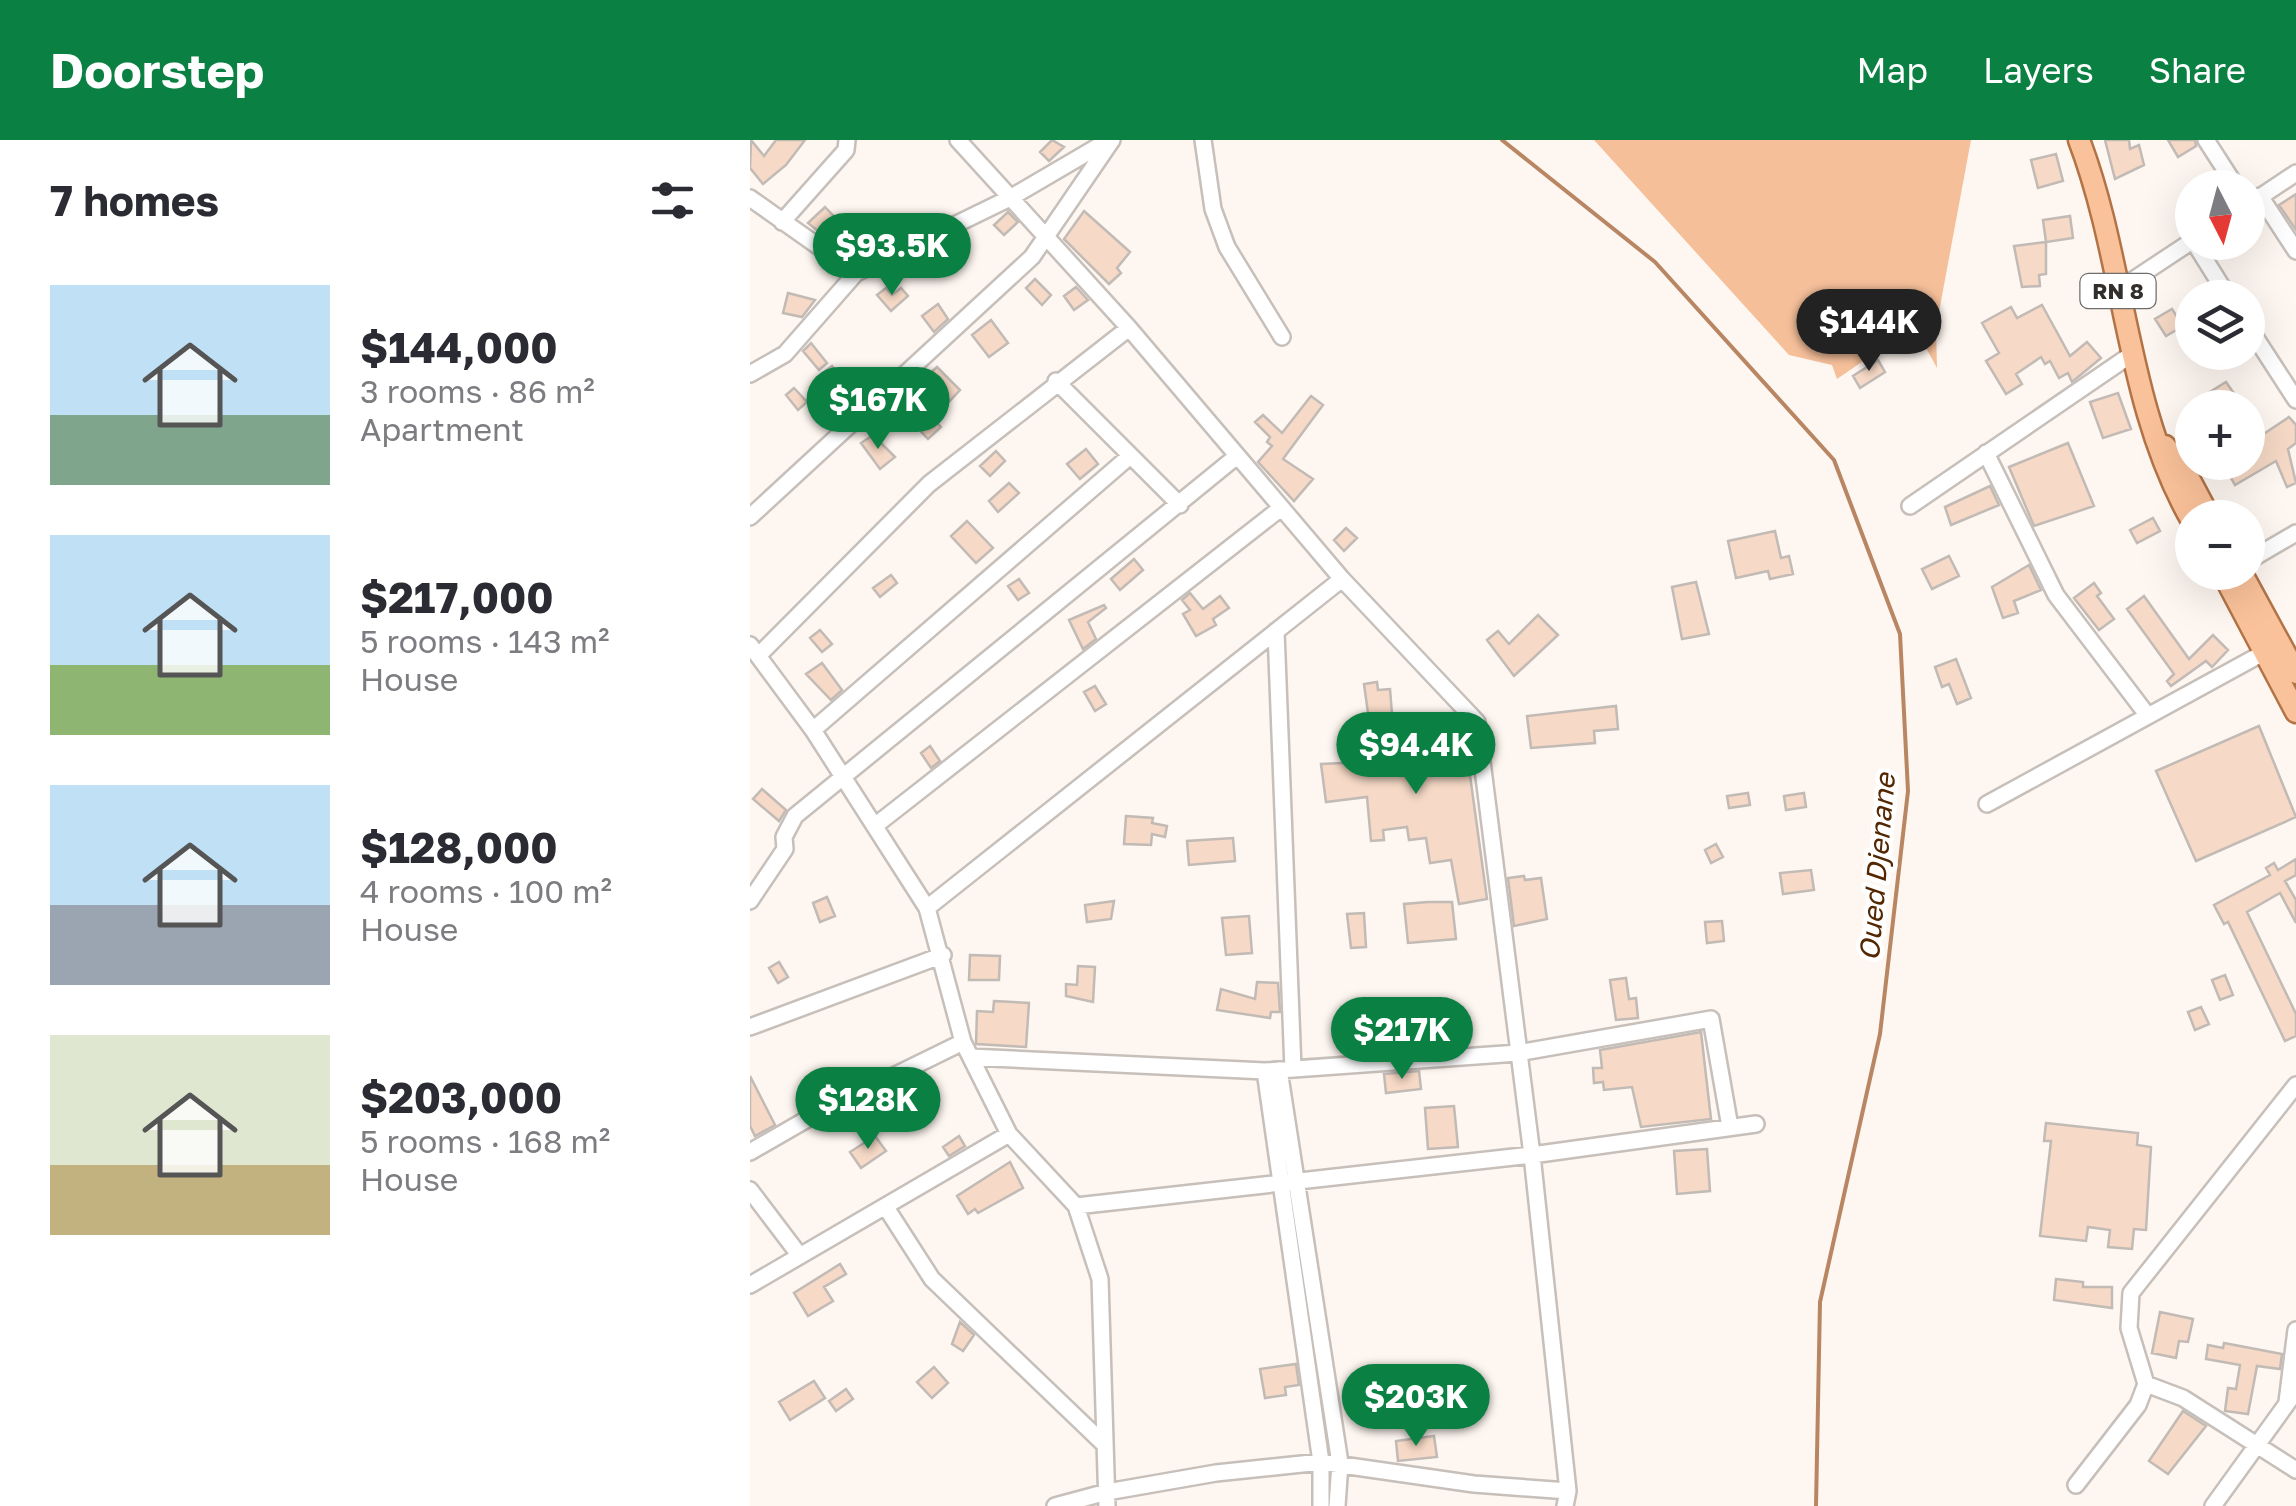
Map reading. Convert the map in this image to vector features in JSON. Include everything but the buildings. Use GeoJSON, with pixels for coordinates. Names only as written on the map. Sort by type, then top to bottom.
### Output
{"type":"FeatureCollection","features":[{"type":"Feature","properties":{"kind":"main road","name":"RN 8"},"geometry":{"type":"LineString","coordinates":[[2079,140],[2132,354],[2171,480],[2181,500]]}},
{"type":"Feature","properties":{"kind":"main road","name":"RN 8"},"geometry":{"type":"LineString","coordinates":[[2160,441],[2200,500]]}},
{"type":"Feature","properties":{"kind":"main road"},"geometry":{"type":"LineString","coordinates":[[2232,590],[2265,652],[2290,674]]}},
{"type":"Feature","properties":{"kind":"main road"},"geometry":{"type":"LineString","coordinates":[[2250,590],[2290,674],[2296,712]]}},
{"type":"Feature","properties":{"kind":"street"},"geometry":{"type":"LineString","coordinates":[[782,222],[846,150],[847,140]]}},
{"type":"Feature","properties":{"kind":"street"},"geometry":{"type":"LineString","coordinates":[[958,140],[1129,328],[1342,579],[1477,722],[1532,1155],[1567,1498],[1320,1462],[1056,1506]]}},
{"type":"Feature","properties":{"kind":"street"},"geometry":{"type":"LineString","coordinates":[[750,374],[785,354],[856,274],[1010,198],[1111,140]]}},
{"type":"Feature","properties":{"kind":"street"},"geometry":{"type":"LineString","coordinates":[[750,517],[1032,257],[1111,140]]}},
{"type":"Feature","properties":{"kind":"street"},"geometry":{"type":"LineString","coordinates":[[1203,140],[1213,209],[1227,247],[1282,337]]}},
{"type":"Feature","properties":{"kind":"street"},"geometry":{"type":"LineString","coordinates":[[2206,140],[2225,170]]}},
{"type":"Feature","properties":{"kind":"street"},"geometry":{"type":"LineString","coordinates":[[2265,193],[2296,172]]}},
{"type":"Feature","properties":{"kind":"street"},"geometry":{"type":"LineString","coordinates":[[750,198],[856,274]]}},
{"type":"Feature","properties":{"kind":"street"},"geometry":{"type":"LineString","coordinates":[[2265,217],[2296,251]]}},
{"type":"Feature","properties":{"kind":"street"},"geometry":{"type":"LineString","coordinates":[[2118,290],[2175,254]]}},
{"type":"Feature","properties":{"kind":"street"},"geometry":{"type":"LineString","coordinates":[[1107,1499],[1100,1279],[1076,1206],[1009,1134],[967,1049],[927,908],[846,779],[754,650],[929,484],[1056,381],[1129,328]]}},
{"type":"Feature","properties":{"kind":"street"},"geometry":{"type":"LineString","coordinates":[[2265,352],[2296,400]]}},
{"type":"Feature","properties":{"kind":"street"},"geometry":{"type":"LineString","coordinates":[[1910,506],[2132,354]]}},
{"type":"Feature","properties":{"kind":"street"},"geometry":{"type":"LineString","coordinates":[[1056,381],[1180,505]]}},
{"type":"Feature","properties":{"kind":"street"},"geometry":{"type":"LineString","coordinates":[[1986,454],[2056,596],[2148,716]]}},
{"type":"Feature","properties":{"kind":"street"},"geometry":{"type":"LineString","coordinates":[[813,730],[1130,456]]}},
{"type":"Feature","properties":{"kind":"street"},"geometry":{"type":"LineString","coordinates":[[750,901],[785,849],[784,837],[795,816],[846,779],[1237,456]]}},
{"type":"Feature","properties":{"kind":"street"},"geometry":{"type":"LineString","coordinates":[[876,825],[1281,508]]}},
{"type":"Feature","properties":{"kind":"street"},"geometry":{"type":"LineString","coordinates":[[2265,551],[2296,533]]}},
{"type":"Feature","properties":{"kind":"street"},"geometry":{"type":"LineString","coordinates":[[927,908],[1342,579]]}},
{"type":"Feature","properties":{"kind":"street"},"geometry":{"type":"LineString","coordinates":[[1276,631],[1279,1070],[1320,1462],[1321,1506]]}},
{"type":"Feature","properties":{"kind":"street"},"geometry":{"type":"LineString","coordinates":[[1988,804],[2265,652]]}},
{"type":"Feature","properties":{"kind":"street"},"geometry":{"type":"LineString","coordinates":[[750,1027],[943,955]]}},
{"type":"Feature","properties":{"kind":"street"},"geometry":{"type":"LineString","coordinates":[[750,1152],[816,1114],[967,1049],[1279,1070],[1518,1054],[1711,1019],[1730,1127]]}},
{"type":"Feature","properties":{"kind":"street"},"geometry":{"type":"LineString","coordinates":[[2076,1485],[2138,1405],[2146,1384],[2129,1328],[2131,1294],[2296,1085]]}},
{"type":"Feature","properties":{"kind":"street"},"geometry":{"type":"LineString","coordinates":[[1076,1206],[1288,1179],[1532,1155],[1756,1124]]}},
{"type":"Feature","properties":{"kind":"street"},"geometry":{"type":"LineString","coordinates":[[750,1285],[1009,1134]]}},
{"type":"Feature","properties":{"kind":"street"},"geometry":{"type":"LineString","coordinates":[[1288,1179],[1340,1463],[1336,1506]]}},
{"type":"Feature","properties":{"kind":"street"},"geometry":{"type":"LineString","coordinates":[[750,1190],[800,1256]]}},
{"type":"Feature","properties":{"kind":"street"},"geometry":{"type":"LineString","coordinates":[[886,1209],[932,1279],[1105,1445]]}},
{"type":"Feature","properties":{"kind":"street"},"geometry":{"type":"LineString","coordinates":[[2286,1406],[2296,1330]]}},
{"type":"Feature","properties":{"kind":"street"},"geometry":{"type":"LineString","coordinates":[[2146,1384],[2183,1398],[2296,1470]]}},
{"type":"Feature","properties":{"kind":"street"},"geometry":{"type":"LineString","coordinates":[[2213,1506],[2296,1391]]}},
{"type":"Feature","properties":{"kind":"shaded area"},"geometry":{"type":"Polygon","coordinates":[[[1594,140],[1971,140],[1936,328],[1937,368],[1914,326],[1837,379],[1832,365],[1789,355],[1594,140]]]}},
{"type":"Feature","properties":{"kind":"waterway","name":"Oued Djenane"},"geometry":{"type":"LineString","coordinates":[[1502,140],[1655,262],[1834,460],[1900,634],[1908,791],[1880,1034],[1820,1302],[1816,1506]]}}]}
